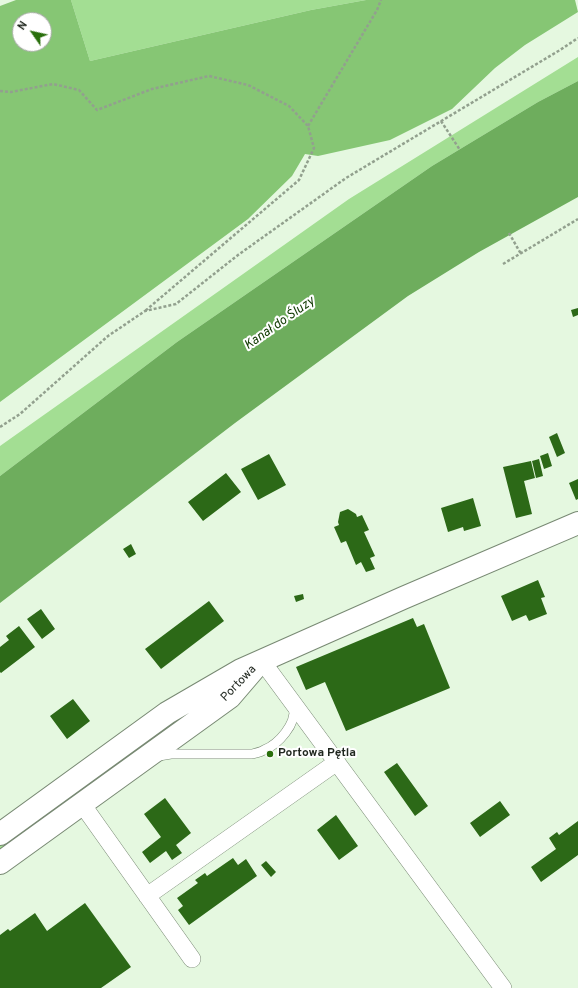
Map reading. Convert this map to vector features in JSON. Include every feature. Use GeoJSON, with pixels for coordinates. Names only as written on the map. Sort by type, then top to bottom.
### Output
{"type":"FeatureCollection","features":[{"type":"Feature","properties":{"kind":"street"},"geometry":{"type":"LineString","coordinates":[[503,988],[262,661],[403,598],[578,523]]}},
{"type":"Feature","properties":{"kind":"street","name":"Portowa"},"geometry":{"type":"LineString","coordinates":[[0,863],[143,758],[230,697],[262,661]]}},
{"type":"Feature","properties":{"kind":"street","name":"Portowa"},"geometry":{"type":"LineString","coordinates":[[0,834],[168,713],[241,670],[262,661]]}},
{"type":"Feature","properties":{"kind":"street"},"geometry":{"type":"LineString","coordinates":[[147,896],[337,762]]}},
{"type":"Feature","properties":{"kind":"street"},"geometry":{"type":"LineString","coordinates":[[69,785],[192,959]]}},
{"type":"Feature","properties":{"kind":"lane"},"geometry":{"type":"LineString","coordinates":[[143,758],[172,754],[252,754],[264,750],[279,740],[294,718],[294,703]]}},
{"type":"Feature","properties":{"kind":"path"},"geometry":{"type":"LineString","coordinates":[[308,126],[377,10],[381,0]]}},
{"type":"Feature","properties":{"kind":"path"},"geometry":{"type":"LineString","coordinates":[[145,311],[176,304],[238,255],[346,178],[578,38]]}},
{"type":"Feature","properties":{"kind":"path"},"geometry":{"type":"LineString","coordinates":[[0,91],[11,92],[53,84],[80,90],[97,110],[152,89],[209,76],[248,85],[289,106],[308,126],[314,148],[299,180],[145,311],[108,336],[20,414],[0,427]]}},
{"type":"Feature","properties":{"kind":"path"},"geometry":{"type":"LineString","coordinates":[[441,121],[460,150]]}},
{"type":"Feature","properties":{"kind":"path"},"geometry":{"type":"LineString","coordinates":[[503,264],[578,219]]}},
{"type":"Feature","properties":{"kind":"path"},"geometry":{"type":"LineString","coordinates":[[509,233],[521,254]]}},
{"type":"Feature","properties":{"kind":"shaded area"},"geometry":{"type":"Polygon","coordinates":[[[16,0],[71,0],[90,61],[311,10],[366,0],[575,0],[578,12],[525,45],[495,68],[452,109],[390,140],[318,156],[305,154],[292,176],[248,219],[0,402],[0,6],[16,0]]]}},
{"type":"Feature","properties":{"kind":"shaded area"},"geometry":{"type":"Polygon","coordinates":[[[71,0],[366,0],[311,10],[90,61],[71,0]]]}},
{"type":"Feature","properties":{"kind":"shaded area"},"geometry":{"type":"Polygon","coordinates":[[[578,57],[578,81],[538,102],[432,166],[177,342],[0,476],[0,446],[349,199],[578,57]]]}},
{"type":"Feature","properties":{"kind":"shaded area"},"geometry":{"type":"Polygon","coordinates":[[[53,807],[56,811],[0,855],[0,843],[53,807]]]}},
{"type":"Feature","properties":{"kind":"water","name":"Kanał do Śluzy"},"geometry":{"type":"Polygon","coordinates":[[[578,81],[578,197],[479,252],[408,296],[235,423],[0,603],[0,476],[177,342],[432,166],[538,102],[578,81]]]}},
{"type":"Feature","properties":{"kind":"building"},"geometry":{"type":"Polygon","coordinates":[[[578,308],[578,315],[573,317],[571,310],[578,308]]]}},
{"type":"Feature","properties":{"kind":"building"},"geometry":{"type":"Polygon","coordinates":[[[557,433],[565,453],[557,457],[549,437],[557,433]]]}},
{"type":"Feature","properties":{"kind":"building"},"geometry":{"type":"Polygon","coordinates":[[[548,453],[552,466],[544,469],[540,456],[548,453]]]}},
{"type":"Feature","properties":{"kind":"building"},"geometry":{"type":"Polygon","coordinates":[[[269,454],[286,485],[258,500],[241,469],[269,454]]]}},
{"type":"Feature","properties":{"kind":"building"},"geometry":{"type":"Polygon","coordinates":[[[539,459],[543,476],[536,478],[532,461],[539,459]]]}},
{"type":"Feature","properties":{"kind":"building"},"geometry":{"type":"Polygon","coordinates":[[[531,461],[535,478],[524,481],[532,514],[516,518],[503,467],[531,461]]]}},
{"type":"Feature","properties":{"kind":"building"},"geometry":{"type":"Polygon","coordinates":[[[226,473],[241,492],[203,521],[188,502],[226,473]]]}},
{"type":"Feature","properties":{"kind":"building"},"geometry":{"type":"Polygon","coordinates":[[[578,479],[578,499],[576,500],[569,483],[578,479]]]}},
{"type":"Feature","properties":{"kind":"building"},"geometry":{"type":"Polygon","coordinates":[[[473,498],[481,526],[464,531],[463,527],[448,532],[441,508],[473,498]]]}},
{"type":"Feature","properties":{"kind":"building"},"geometry":{"type":"Polygon","coordinates":[[[348,509],[356,514],[357,517],[362,515],[369,530],[364,532],[375,556],[370,558],[375,569],[366,572],[361,562],[356,565],[346,541],[341,543],[334,527],[339,525],[338,522],[340,512],[348,509]]]}},
{"type":"Feature","properties":{"kind":"building"},"geometry":{"type":"Polygon","coordinates":[[[131,544],[136,554],[129,558],[123,549],[131,544]]]}},
{"type":"Feature","properties":{"kind":"building"},"geometry":{"type":"Polygon","coordinates":[[[538,580],[545,597],[541,598],[547,614],[529,621],[526,615],[512,621],[501,596],[538,580]]]}},
{"type":"Feature","properties":{"kind":"building"},"geometry":{"type":"Polygon","coordinates":[[[303,594],[304,599],[296,602],[294,596],[303,594]]]}},
{"type":"Feature","properties":{"kind":"building"},"geometry":{"type":"Polygon","coordinates":[[[209,601],[224,621],[161,669],[145,649],[209,601]]]}},
{"type":"Feature","properties":{"kind":"building"},"geometry":{"type":"Polygon","coordinates":[[[41,609],[55,629],[42,639],[27,619],[41,609]]]}},
{"type":"Feature","properties":{"kind":"building"},"geometry":{"type":"Polygon","coordinates":[[[413,618],[417,627],[424,624],[450,688],[346,731],[325,682],[306,690],[296,667],[413,618]]]}},
{"type":"Feature","properties":{"kind":"building"},"geometry":{"type":"Polygon","coordinates":[[[19,626],[35,647],[1,673],[0,647],[9,640],[6,636],[19,626]]]}},
{"type":"Feature","properties":{"kind":"building"},"geometry":{"type":"Polygon","coordinates":[[[73,699],[90,721],[67,739],[50,716],[73,699]]]}},
{"type":"Feature","properties":{"kind":"building"},"geometry":{"type":"Polygon","coordinates":[[[397,763],[428,806],[415,816],[384,772],[397,763]]]}},
{"type":"Feature","properties":{"kind":"building"},"geometry":{"type":"Polygon","coordinates":[[[165,798],[191,833],[176,845],[182,853],[172,860],[166,851],[150,863],[142,852],[161,837],[144,814],[165,798]]]}},
{"type":"Feature","properties":{"kind":"building"},"geometry":{"type":"Polygon","coordinates":[[[500,801],[510,815],[480,837],[470,823],[500,801]]]}},
{"type":"Feature","properties":{"kind":"building"},"geometry":{"type":"Polygon","coordinates":[[[336,815],[358,846],[339,860],[317,830],[336,815]]]}},
{"type":"Feature","properties":{"kind":"building"},"geometry":{"type":"Polygon","coordinates":[[[578,821],[578,855],[541,882],[531,867],[556,849],[549,838],[557,832],[559,835],[578,821]]]}},
{"type":"Feature","properties":{"kind":"building"},"geometry":{"type":"Polygon","coordinates":[[[233,858],[238,865],[246,859],[257,876],[189,925],[178,910],[183,906],[177,898],[198,883],[195,880],[205,873],[207,876],[233,858]]]}},
{"type":"Feature","properties":{"kind":"building"},"geometry":{"type":"Polygon","coordinates":[[[266,861],[276,872],[271,877],[261,865],[266,861]]]}},
{"type":"Feature","properties":{"kind":"building"},"geometry":{"type":"Polygon","coordinates":[[[85,903],[131,967],[101,988],[0,988],[0,935],[8,929],[10,931],[35,913],[47,931],[85,903]]]}},
{"type":"Feature","properties":{"kind":"place","name":"Portowa Pętla"},"geometry":{"type":"Point","coordinates":[270,754]}}]}
